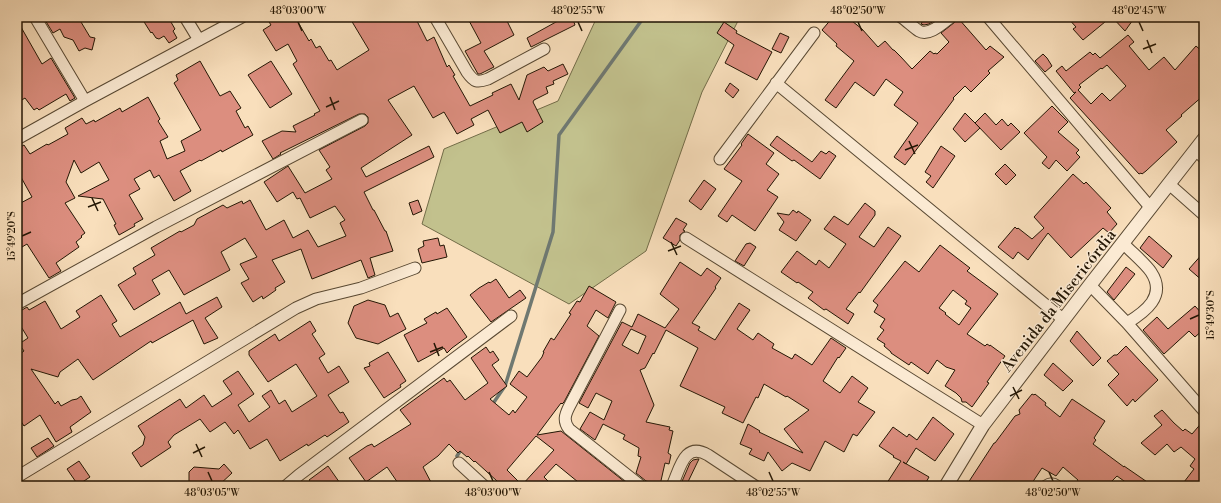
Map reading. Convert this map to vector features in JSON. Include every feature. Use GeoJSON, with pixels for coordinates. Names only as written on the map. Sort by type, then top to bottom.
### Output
{"type":"FeatureCollection","features":[{"type":"Feature","properties":{"kind":"street"},"geometry":{"type":"LineString","coordinates":[[35,17],[85,101]]}},
{"type":"Feature","properties":{"kind":"street"},"geometry":{"type":"LineString","coordinates":[[185,17],[199,40]]}},
{"type":"Feature","properties":{"kind":"street"},"geometry":{"type":"LineString","coordinates":[[17,139],[242,17]]}},
{"type":"Feature","properties":{"kind":"street"},"geometry":{"type":"LineString","coordinates":[[435,17],[472,80],[476,82],[481,82],[488,79],[544,49]]}},
{"type":"Feature","properties":{"kind":"street"},"geometry":{"type":"LineString","coordinates":[[901,17],[920,32],[927,33],[951,17]]}},
{"type":"Feature","properties":{"kind":"street"},"geometry":{"type":"LineString","coordinates":[[988,17],[1150,207]]}},
{"type":"Feature","properties":{"kind":"street"},"geometry":{"type":"LineString","coordinates":[[720,159],[814,33]]}},
{"type":"Feature","properties":{"kind":"street"},"geometry":{"type":"LineString","coordinates":[[776,83],[1064,320]]}},
{"type":"Feature","properties":{"kind":"street"},"geometry":{"type":"LineString","coordinates":[[17,304],[156,227],[362,120]]}},
{"type":"Feature","properties":{"kind":"street","name":"Avenida da Misericórdia"},"geometry":{"type":"LineString","coordinates":[[946,486],[983,425],[1150,207],[1169,184],[1200,154],[1204,139]]}},
{"type":"Feature","properties":{"kind":"street"},"geometry":{"type":"LineString","coordinates":[[1169,184],[1204,215]]}},
{"type":"Feature","properties":{"kind":"street"},"geometry":{"type":"LineString","coordinates":[[686,238],[983,425]]}},
{"type":"Feature","properties":{"kind":"street"},"geometry":{"type":"LineString","coordinates":[[1123,243],[1151,272],[1157,284],[1155,297],[1149,308],[1127,323]]}},
{"type":"Feature","properties":{"kind":"street"},"geometry":{"type":"LineString","coordinates":[[17,477],[296,308],[316,299],[361,288],[415,268]]}},
{"type":"Feature","properties":{"kind":"street"},"geometry":{"type":"LineString","coordinates":[[1090,285],[1127,323],[1204,411]]}},
{"type":"Feature","properties":{"kind":"street"},"geometry":{"type":"LineString","coordinates":[[620,310],[569,407],[565,420],[569,429],[640,486]]}},
{"type":"Feature","properties":{"kind":"street"},"geometry":{"type":"LineString","coordinates":[[286,486],[511,316]]}},
{"type":"Feature","properties":{"kind":"street"},"geometry":{"type":"LineString","coordinates":[[672,486],[686,455],[696,450],[702,451],[755,486]]}},
{"type":"Feature","properties":{"kind":"street"},"geometry":{"type":"LineString","coordinates":[[459,463],[484,486]]}},
{"type":"Feature","properties":{"kind":"street"},"geometry":{"type":"LineString","coordinates":[[1046,486],[1053,484],[1057,486]]}},
{"type":"Feature","properties":{"kind":"shaded area"},"geometry":{"type":"Polygon","coordinates":[[[597,17],[740,17],[702,92],[646,251],[569,304],[422,224],[444,149],[558,101],[597,17]]]}},
{"type":"Feature","properties":{"kind":"building"},"geometry":{"type":"Polygon","coordinates":[[[50,17],[78,17],[90,37],[95,38],[92,50],[85,48],[79,51],[73,40],[64,37],[60,29],[53,33],[45,20],[50,17]]]}},
{"type":"Feature","properties":{"kind":"building"},"geometry":{"type":"Polygon","coordinates":[[[141,17],[168,17],[175,29],[173,31],[177,38],[169,43],[164,36],[159,39],[156,38],[141,17]]]}},
{"type":"Feature","properties":{"kind":"building"},"geometry":{"type":"Polygon","coordinates":[[[266,17],[295,17],[309,41],[311,39],[316,48],[320,46],[329,61],[331,60],[337,70],[369,50],[351,20],[356,17],[415,17],[427,41],[434,37],[447,67],[449,65],[455,75],[453,76],[470,106],[511,84],[519,100],[527,75],[544,67],[548,71],[563,64],[568,74],[553,81],[554,84],[546,87],[548,93],[534,100],[533,102],[543,122],[527,132],[522,122],[500,133],[488,110],[471,119],[474,125],[457,134],[444,112],[433,118],[414,86],[388,100],[412,135],[361,168],[366,177],[429,146],[434,157],[364,192],[386,231],[393,251],[370,258],[375,275],[368,278],[361,260],[312,279],[301,249],[272,260],[285,282],[275,288],[276,290],[263,299],[262,296],[253,302],[241,283],[249,279],[240,264],[257,257],[245,238],[221,252],[230,270],[184,295],[169,270],[152,280],[160,294],[134,310],[118,285],[136,274],[133,268],[155,255],[151,248],[180,231],[181,232],[194,225],[197,219],[223,205],[227,208],[242,201],[243,204],[250,200],[266,230],[284,220],[293,238],[308,230],[318,247],[346,236],[340,223],[345,220],[335,206],[310,218],[300,198],[297,199],[293,192],[277,202],[264,182],[288,166],[305,193],[332,179],[326,170],[330,167],[319,150],[365,126],[368,123],[368,117],[365,114],[359,114],[280,153],[281,154],[273,159],[262,141],[282,131],[296,132],[293,126],[320,111],[293,64],[297,61],[288,44],[276,51],[263,30],[271,25],[266,17]]]}},
{"type":"Feature","properties":{"kind":"building"},"geometry":{"type":"Polygon","coordinates":[[[467,17],[505,17],[514,35],[484,51],[494,67],[480,74],[478,74],[465,51],[481,43],[467,17]]]}},
{"type":"Feature","properties":{"kind":"building"},"geometry":{"type":"Polygon","coordinates":[[[565,17],[572,17],[575,25],[531,47],[527,38],[565,17]]]}},
{"type":"Feature","properties":{"kind":"building"},"geometry":{"type":"Polygon","coordinates":[[[833,17],[847,17],[862,29],[878,47],[885,41],[912,69],[930,51],[937,54],[949,42],[941,33],[958,18],[986,50],[990,46],[1004,57],[988,71],[990,73],[971,92],[965,86],[953,98],[954,99],[905,165],[894,157],[918,123],[894,105],[903,92],[886,79],[874,96],[855,82],[836,108],[825,100],[854,61],[836,46],[837,44],[822,30],[833,17]]]}},
{"type":"Feature","properties":{"kind":"building"},"geometry":{"type":"Polygon","coordinates":[[[925,17],[940,17],[929,24],[921,24],[925,17]]]}},
{"type":"Feature","properties":{"kind":"building"},"geometry":{"type":"Polygon","coordinates":[[[1067,17],[1111,17],[1083,40],[1073,29],[1076,27],[1067,17]]]}},
{"type":"Feature","properties":{"kind":"building"},"geometry":{"type":"Polygon","coordinates":[[[1112,17],[1135,17],[1125,31],[1112,17]]]}},
{"type":"Feature","properties":{"kind":"building"},"geometry":{"type":"Polygon","coordinates":[[[17,20],[42,64],[51,58],[75,98],[70,101],[66,94],[39,110],[37,108],[34,110],[25,98],[17,103],[17,20]]]}},
{"type":"Feature","properties":{"kind":"building"},"geometry":{"type":"Polygon","coordinates":[[[724,22],[737,31],[736,33],[772,52],[757,80],[725,63],[734,45],[717,33],[724,22]]]}},
{"type":"Feature","properties":{"kind":"building"},"geometry":{"type":"Polygon","coordinates":[[[780,33],[789,37],[781,53],[772,49],[780,33]]]}},
{"type":"Feature","properties":{"kind":"building"},"geometry":{"type":"Polygon","coordinates":[[[1128,35],[1134,42],[1129,46],[1149,70],[1164,57],[1175,70],[1196,46],[1204,53],[1204,95],[1166,130],[1177,142],[1142,174],[1139,174],[1070,98],[1076,92],[1074,93],[1056,71],[1062,66],[1066,71],[1090,52],[1093,55],[1095,53],[1100,58],[1128,35]],[[1107,65],[1079,85],[1081,87],[1078,90],[1091,104],[1102,93],[1110,101],[1126,86],[1107,65]]]}},
{"type":"Feature","properties":{"kind":"building"},"geometry":{"type":"Polygon","coordinates":[[[1043,54],[1052,66],[1045,72],[1035,61],[1043,54]]]}},
{"type":"Feature","properties":{"kind":"building"},"geometry":{"type":"Polygon","coordinates":[[[200,61],[220,96],[230,91],[241,108],[236,111],[245,128],[248,126],[253,135],[222,152],[221,150],[180,171],[191,191],[174,201],[159,175],[154,178],[150,170],[134,179],[140,189],[129,195],[143,219],[134,224],[135,226],[119,235],[114,225],[116,224],[103,199],[78,196],[109,180],[99,162],[81,173],[74,160],[66,182],[75,198],[65,203],[85,233],[76,242],[79,247],[56,263],[61,271],[49,278],[27,244],[17,250],[17,205],[32,197],[17,170],[17,149],[24,145],[30,154],[68,134],[65,128],[82,118],[86,124],[94,120],[95,122],[120,108],[122,112],[148,97],[160,119],[158,121],[168,137],[160,141],[167,159],[185,151],[181,141],[201,130],[174,83],[178,80],[176,75],[200,61]]]}},
{"type":"Feature","properties":{"kind":"building"},"geometry":{"type":"Polygon","coordinates":[[[271,61],[292,94],[270,108],[248,75],[271,61]]]}},
{"type":"Feature","properties":{"kind":"building"},"geometry":{"type":"Polygon","coordinates":[[[730,83],[739,90],[733,98],[725,91],[730,83]]]}},
{"type":"Feature","properties":{"kind":"building"},"geometry":{"type":"Polygon","coordinates":[[[1052,106],[1068,122],[1058,132],[1079,150],[1076,153],[1080,157],[1067,171],[1056,160],[1049,169],[1042,163],[1047,157],[1024,133],[1052,106]]]}},
{"type":"Feature","properties":{"kind":"building"},"geometry":{"type":"Polygon","coordinates":[[[965,113],[980,128],[965,142],[953,129],[965,113]]]}},
{"type":"Feature","properties":{"kind":"building"},"geometry":{"type":"Polygon","coordinates":[[[985,113],[996,125],[1002,119],[1008,126],[1011,123],[1020,132],[1001,150],[975,123],[985,113]]]}},
{"type":"Feature","properties":{"kind":"building"},"geometry":{"type":"Polygon","coordinates":[[[748,134],[774,153],[766,164],[779,174],[767,190],[778,197],[755,231],[732,215],[727,222],[718,216],[742,181],[724,169],[742,145],[741,144],[748,134]]]}},
{"type":"Feature","properties":{"kind":"building"},"geometry":{"type":"Polygon","coordinates":[[[777,136],[812,162],[821,151],[826,154],[829,151],[836,156],[820,179],[770,145],[777,136]]]}},
{"type":"Feature","properties":{"kind":"building"},"geometry":{"type":"Polygon","coordinates":[[[941,146],[955,156],[933,188],[926,182],[931,176],[925,172],[941,146]]]}},
{"type":"Feature","properties":{"kind":"building"},"geometry":{"type":"Polygon","coordinates":[[[1005,164],[1016,175],[1006,185],[995,174],[1005,164]]]}},
{"type":"Feature","properties":{"kind":"building"},"geometry":{"type":"Polygon","coordinates":[[[1073,174],[1084,184],[1086,182],[1111,208],[1107,212],[1117,224],[1109,233],[1103,228],[1071,258],[1048,233],[1028,260],[1018,252],[1013,259],[998,247],[1015,227],[1032,239],[1044,228],[1034,217],[1073,174]]]}},
{"type":"Feature","properties":{"kind":"building"},"geometry":{"type":"Polygon","coordinates":[[[704,180],[716,189],[701,210],[689,201],[704,180]]]}},
{"type":"Feature","properties":{"kind":"building"},"geometry":{"type":"Polygon","coordinates":[[[418,200],[422,211],[413,215],[409,203],[418,200]]]}},
{"type":"Feature","properties":{"kind":"building"},"geometry":{"type":"Polygon","coordinates":[[[865,203],[875,211],[875,215],[859,237],[874,247],[888,227],[901,236],[860,293],[859,292],[846,309],[854,314],[848,324],[826,309],[824,310],[808,298],[813,292],[781,272],[797,251],[816,265],[819,260],[829,268],[846,244],[824,229],[834,216],[848,225],[865,203]]]}},
{"type":"Feature","properties":{"kind":"building"},"geometry":{"type":"Polygon","coordinates":[[[793,210],[797,213],[798,211],[811,220],[796,241],[779,230],[784,222],[777,213],[789,215],[793,210]]]}},
{"type":"Feature","properties":{"kind":"building"},"geometry":{"type":"Polygon","coordinates":[[[676,218],[687,224],[683,230],[685,231],[680,235],[680,240],[676,246],[663,238],[676,218]]]}},
{"type":"Feature","properties":{"kind":"building"},"geometry":{"type":"Polygon","coordinates":[[[1149,236],[1172,256],[1163,268],[1140,248],[1149,236]]]}},
{"type":"Feature","properties":{"kind":"building"},"geometry":{"type":"Polygon","coordinates":[[[438,238],[440,246],[444,245],[447,257],[422,263],[418,249],[424,246],[423,241],[438,238]]]}},
{"type":"Feature","properties":{"kind":"building"},"geometry":{"type":"Polygon","coordinates":[[[750,243],[756,247],[744,266],[735,261],[746,244],[750,243]]]}},
{"type":"Feature","properties":{"kind":"building"},"geometry":{"type":"Polygon","coordinates":[[[940,245],[970,268],[967,271],[998,294],[967,334],[985,346],[987,344],[990,345],[1005,356],[987,382],[989,383],[972,407],[966,402],[962,402],[961,398],[956,393],[945,386],[955,370],[946,367],[937,360],[928,374],[911,362],[909,365],[891,353],[884,346],[885,344],[877,339],[884,330],[880,327],[885,319],[874,312],[878,305],[873,301],[905,261],[919,272],[940,245]],[[953,290],[939,308],[959,325],[971,308],[965,304],[967,301],[953,290]]]}},
{"type":"Feature","properties":{"kind":"building"},"geometry":{"type":"Polygon","coordinates":[[[1204,252],[1204,282],[1189,269],[1204,252]]]}},
{"type":"Feature","properties":{"kind":"building"},"geometry":{"type":"Polygon","coordinates":[[[680,262],[701,276],[707,268],[721,278],[715,287],[716,288],[692,323],[700,327],[698,330],[715,340],[739,303],[750,310],[737,329],[753,340],[758,333],[774,344],[772,348],[792,359],[795,354],[812,365],[831,338],[846,348],[839,358],[838,357],[823,381],[840,393],[852,376],[868,388],[858,402],[875,412],[857,436],[853,434],[844,452],[825,441],[810,471],[792,463],[782,471],[768,452],[764,461],[749,454],[752,449],[740,444],[748,424],[760,431],[759,432],[803,453],[784,429],[809,410],[764,384],[758,398],[756,397],[743,423],[722,413],[725,407],[680,386],[698,348],[666,330],[645,368],[640,370],[654,405],[646,422],[670,427],[669,430],[673,431],[668,453],[671,455],[669,464],[665,463],[660,485],[646,481],[636,473],[641,457],[638,456],[639,448],[623,439],[625,435],[603,424],[595,440],[580,429],[590,412],[604,420],[612,401],[596,393],[588,408],[579,403],[622,322],[632,327],[638,314],[665,328],[679,309],[660,294],[680,262]],[[631,329],[622,345],[638,354],[646,336],[631,329]]]}},
{"type":"Feature","properties":{"kind":"building"},"geometry":{"type":"Polygon","coordinates":[[[1126,267],[1135,274],[1114,300],[1107,292],[1126,267]]]}},
{"type":"Feature","properties":{"kind":"building"},"geometry":{"type":"Polygon","coordinates":[[[496,279],[509,298],[520,290],[526,298],[491,322],[470,295],[479,288],[496,279]]]}},
{"type":"Feature","properties":{"kind":"building"},"geometry":{"type":"Polygon","coordinates":[[[589,286],[616,302],[608,318],[596,310],[587,326],[599,336],[564,402],[562,404],[561,403],[537,435],[561,431],[630,486],[574,486],[578,482],[556,464],[544,477],[553,486],[492,486],[497,481],[475,461],[474,462],[460,451],[458,453],[449,444],[438,456],[423,467],[433,486],[400,486],[387,467],[366,482],[349,458],[367,446],[372,444],[374,447],[411,424],[400,410],[444,378],[447,382],[450,380],[465,400],[488,383],[471,358],[486,347],[490,353],[493,351],[499,360],[492,365],[507,386],[490,399],[509,415],[513,410],[515,413],[527,397],[510,384],[519,371],[527,377],[542,357],[543,352],[551,338],[554,340],[571,314],[569,313],[577,301],[580,302],[589,286]],[[536,436],[507,470],[522,485],[554,450],[536,436]]]}},
{"type":"Feature","properties":{"kind":"building"},"geometry":{"type":"Polygon","coordinates":[[[101,295],[117,321],[112,324],[120,337],[180,302],[186,314],[217,297],[222,307],[205,318],[218,338],[204,344],[193,320],[152,343],[151,341],[93,380],[78,359],[60,372],[58,377],[31,369],[55,404],[58,401],[61,406],[81,396],[91,412],[70,427],[72,432],[56,442],[40,415],[24,426],[20,420],[17,422],[17,349],[20,354],[24,351],[19,344],[28,338],[17,320],[17,313],[27,307],[29,310],[45,301],[61,329],[80,317],[76,311],[101,295]]]}},
{"type":"Feature","properties":{"kind":"building"},"geometry":{"type":"Polygon","coordinates":[[[368,300],[385,305],[390,317],[398,313],[406,329],[378,344],[356,338],[348,323],[354,306],[368,300]]]}},
{"type":"Feature","properties":{"kind":"building"},"geometry":{"type":"Polygon","coordinates":[[[1195,306],[1204,316],[1204,329],[1195,337],[1189,331],[1164,354],[1143,330],[1157,317],[1168,329],[1195,306]]]}},
{"type":"Feature","properties":{"kind":"building"},"geometry":{"type":"Polygon","coordinates":[[[447,308],[467,337],[447,353],[444,348],[418,362],[404,335],[427,323],[424,319],[447,308]]]}},
{"type":"Feature","properties":{"kind":"building"},"geometry":{"type":"Polygon","coordinates":[[[310,321],[316,331],[312,334],[325,354],[319,358],[328,373],[339,366],[349,382],[328,395],[340,413],[343,412],[349,422],[327,437],[325,435],[308,446],[307,444],[280,461],[267,439],[250,449],[238,430],[234,434],[225,422],[210,432],[200,419],[174,435],[168,442],[171,447],[141,467],[132,453],[143,445],[145,437],[138,426],[180,399],[186,408],[204,395],[212,407],[232,394],[223,381],[238,371],[254,394],[238,405],[249,422],[270,407],[262,396],[271,390],[279,404],[285,400],[292,412],[317,396],[296,364],[268,382],[249,355],[249,351],[275,334],[279,341],[310,321]]]}},
{"type":"Feature","properties":{"kind":"building"},"geometry":{"type":"Polygon","coordinates":[[[1077,331],[1101,358],[1093,366],[1070,341],[1077,331]]]}},
{"type":"Feature","properties":{"kind":"building"},"geometry":{"type":"Polygon","coordinates":[[[1126,346],[1158,380],[1135,402],[1133,399],[1127,406],[1108,385],[1119,374],[1107,361],[1114,355],[1117,355],[1126,346]]]}},
{"type":"Feature","properties":{"kind":"building"},"geometry":{"type":"Polygon","coordinates":[[[388,352],[406,381],[400,385],[401,387],[384,398],[364,368],[370,366],[369,363],[388,352]]]}},
{"type":"Feature","properties":{"kind":"building"},"geometry":{"type":"Polygon","coordinates":[[[1053,363],[1073,381],[1063,391],[1044,375],[1053,363]]]}},
{"type":"Feature","properties":{"kind":"building"},"geometry":{"type":"Polygon","coordinates":[[[1032,394],[1035,394],[1046,403],[1045,405],[1060,417],[1072,399],[1105,421],[1094,438],[1096,440],[1093,444],[1153,486],[1131,486],[1117,476],[1107,486],[1074,486],[1078,480],[1063,467],[1056,476],[1042,468],[1030,486],[966,486],[994,443],[1015,416],[1020,414],[1019,410],[1032,394]]]}},
{"type":"Feature","properties":{"kind":"building"},"geometry":{"type":"Polygon","coordinates":[[[1162,410],[1183,431],[1185,429],[1192,434],[1204,420],[1204,486],[1190,486],[1184,482],[1194,469],[1190,466],[1195,459],[1181,447],[1174,452],[1167,444],[1155,455],[1141,443],[1162,425],[1154,416],[1162,410]]]}},
{"type":"Feature","properties":{"kind":"building"},"geometry":{"type":"Polygon","coordinates":[[[933,417],[954,434],[935,461],[916,448],[906,464],[929,477],[924,486],[885,486],[901,461],[893,457],[894,456],[879,446],[893,427],[907,437],[909,434],[917,440],[933,417]]]}},
{"type":"Feature","properties":{"kind":"building"},"geometry":{"type":"Polygon","coordinates":[[[48,438],[54,446],[37,457],[31,448],[48,438]]]}},
{"type":"Feature","properties":{"kind":"building"},"geometry":{"type":"Polygon","coordinates":[[[699,459],[686,486],[680,486],[690,463],[693,460],[699,459]]]}},
{"type":"Feature","properties":{"kind":"building"},"geometry":{"type":"Polygon","coordinates":[[[79,461],[90,477],[78,485],[67,469],[79,461]]]}},
{"type":"Feature","properties":{"kind":"building"},"geometry":{"type":"Polygon","coordinates":[[[224,464],[232,473],[218,486],[189,486],[189,472],[194,467],[219,469],[224,464]]]}},
{"type":"Feature","properties":{"kind":"building"},"geometry":{"type":"Polygon","coordinates":[[[328,466],[342,486],[314,486],[309,480],[328,466]]]}},
{"type":"Feature","properties":{"kind":"waterway"},"geometry":{"type":"LineString","coordinates":[[492,405],[505,386],[553,232],[559,135],[644,17]]}},
{"type":"Feature","properties":{"kind":"waterway"},"geometry":{"type":"LineString","coordinates":[[457,456],[462,448]]}},
{"type":"Feature","properties":{"kind":"waterway"},"geometry":{"type":"LineString","coordinates":[[18,479],[24,486]]}}]}
